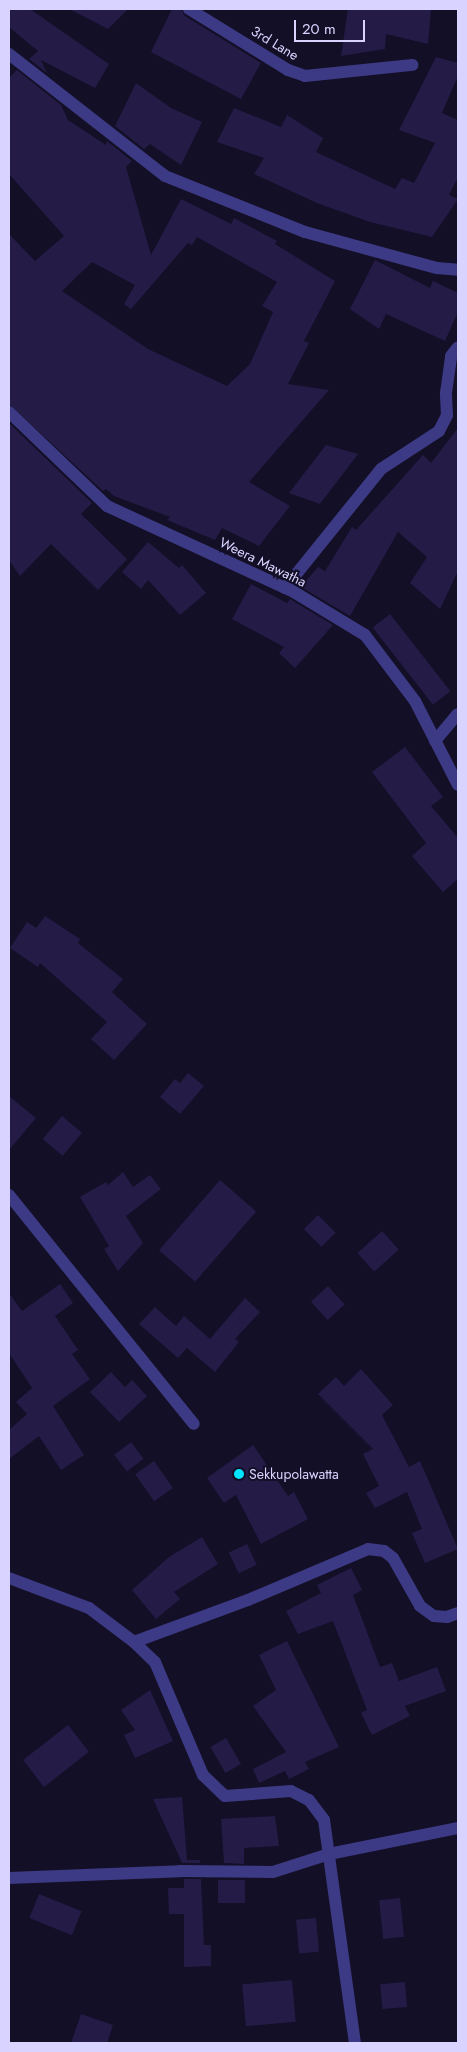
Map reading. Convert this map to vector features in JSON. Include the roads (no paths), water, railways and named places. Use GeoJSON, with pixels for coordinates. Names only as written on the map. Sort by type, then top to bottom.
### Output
{"type":"FeatureCollection","features":[{"type":"Feature","properties":{"kind":"street","name":"3rd Lane"},"geometry":{"type":"LineString","coordinates":[[189,9],[288,70],[305,76],[412,64]]}},
{"type":"Feature","properties":{"kind":"street"},"geometry":{"type":"LineString","coordinates":[[9,54],[165,176],[305,232],[437,268],[458,270]]}},
{"type":"Feature","properties":{"kind":"street"},"geometry":{"type":"LineString","coordinates":[[285,588],[381,469],[439,431],[447,415],[446,393],[451,356],[458,347]]}},
{"type":"Feature","properties":{"kind":"street","name":"Weera Mawatha"},"geometry":{"type":"LineString","coordinates":[[9,412],[107,506],[285,588],[364,635],[415,701],[458,785]]}},
{"type":"Feature","properties":{"kind":"street"},"geometry":{"type":"LineString","coordinates":[[435,741],[458,714]]}},
{"type":"Feature","properties":{"kind":"street"},"geometry":{"type":"LineString","coordinates":[[9,1195],[194,1424]]}},
{"type":"Feature","properties":{"kind":"street"},"geometry":{"type":"LineString","coordinates":[[134,1642],[248,1600],[368,1549],[384,1551],[393,1558],[420,1606],[434,1616],[447,1617],[458,1612]]}},
{"type":"Feature","properties":{"kind":"street"},"geometry":{"type":"LineString","coordinates":[[9,1578],[90,1608],[134,1642],[155,1662],[203,1776],[225,1796],[291,1791],[309,1800],[324,1820],[355,2043]]}},
{"type":"Feature","properties":{"kind":"street"},"geometry":{"type":"LineString","coordinates":[[9,1878],[180,1871],[272,1872],[328,1854],[458,1828]]}},
{"type":"Feature","properties":{"kind":"place","name":"Sekkupolawatta"},"geometry":{"type":"Point","coordinates":[239,1474]}}]}
